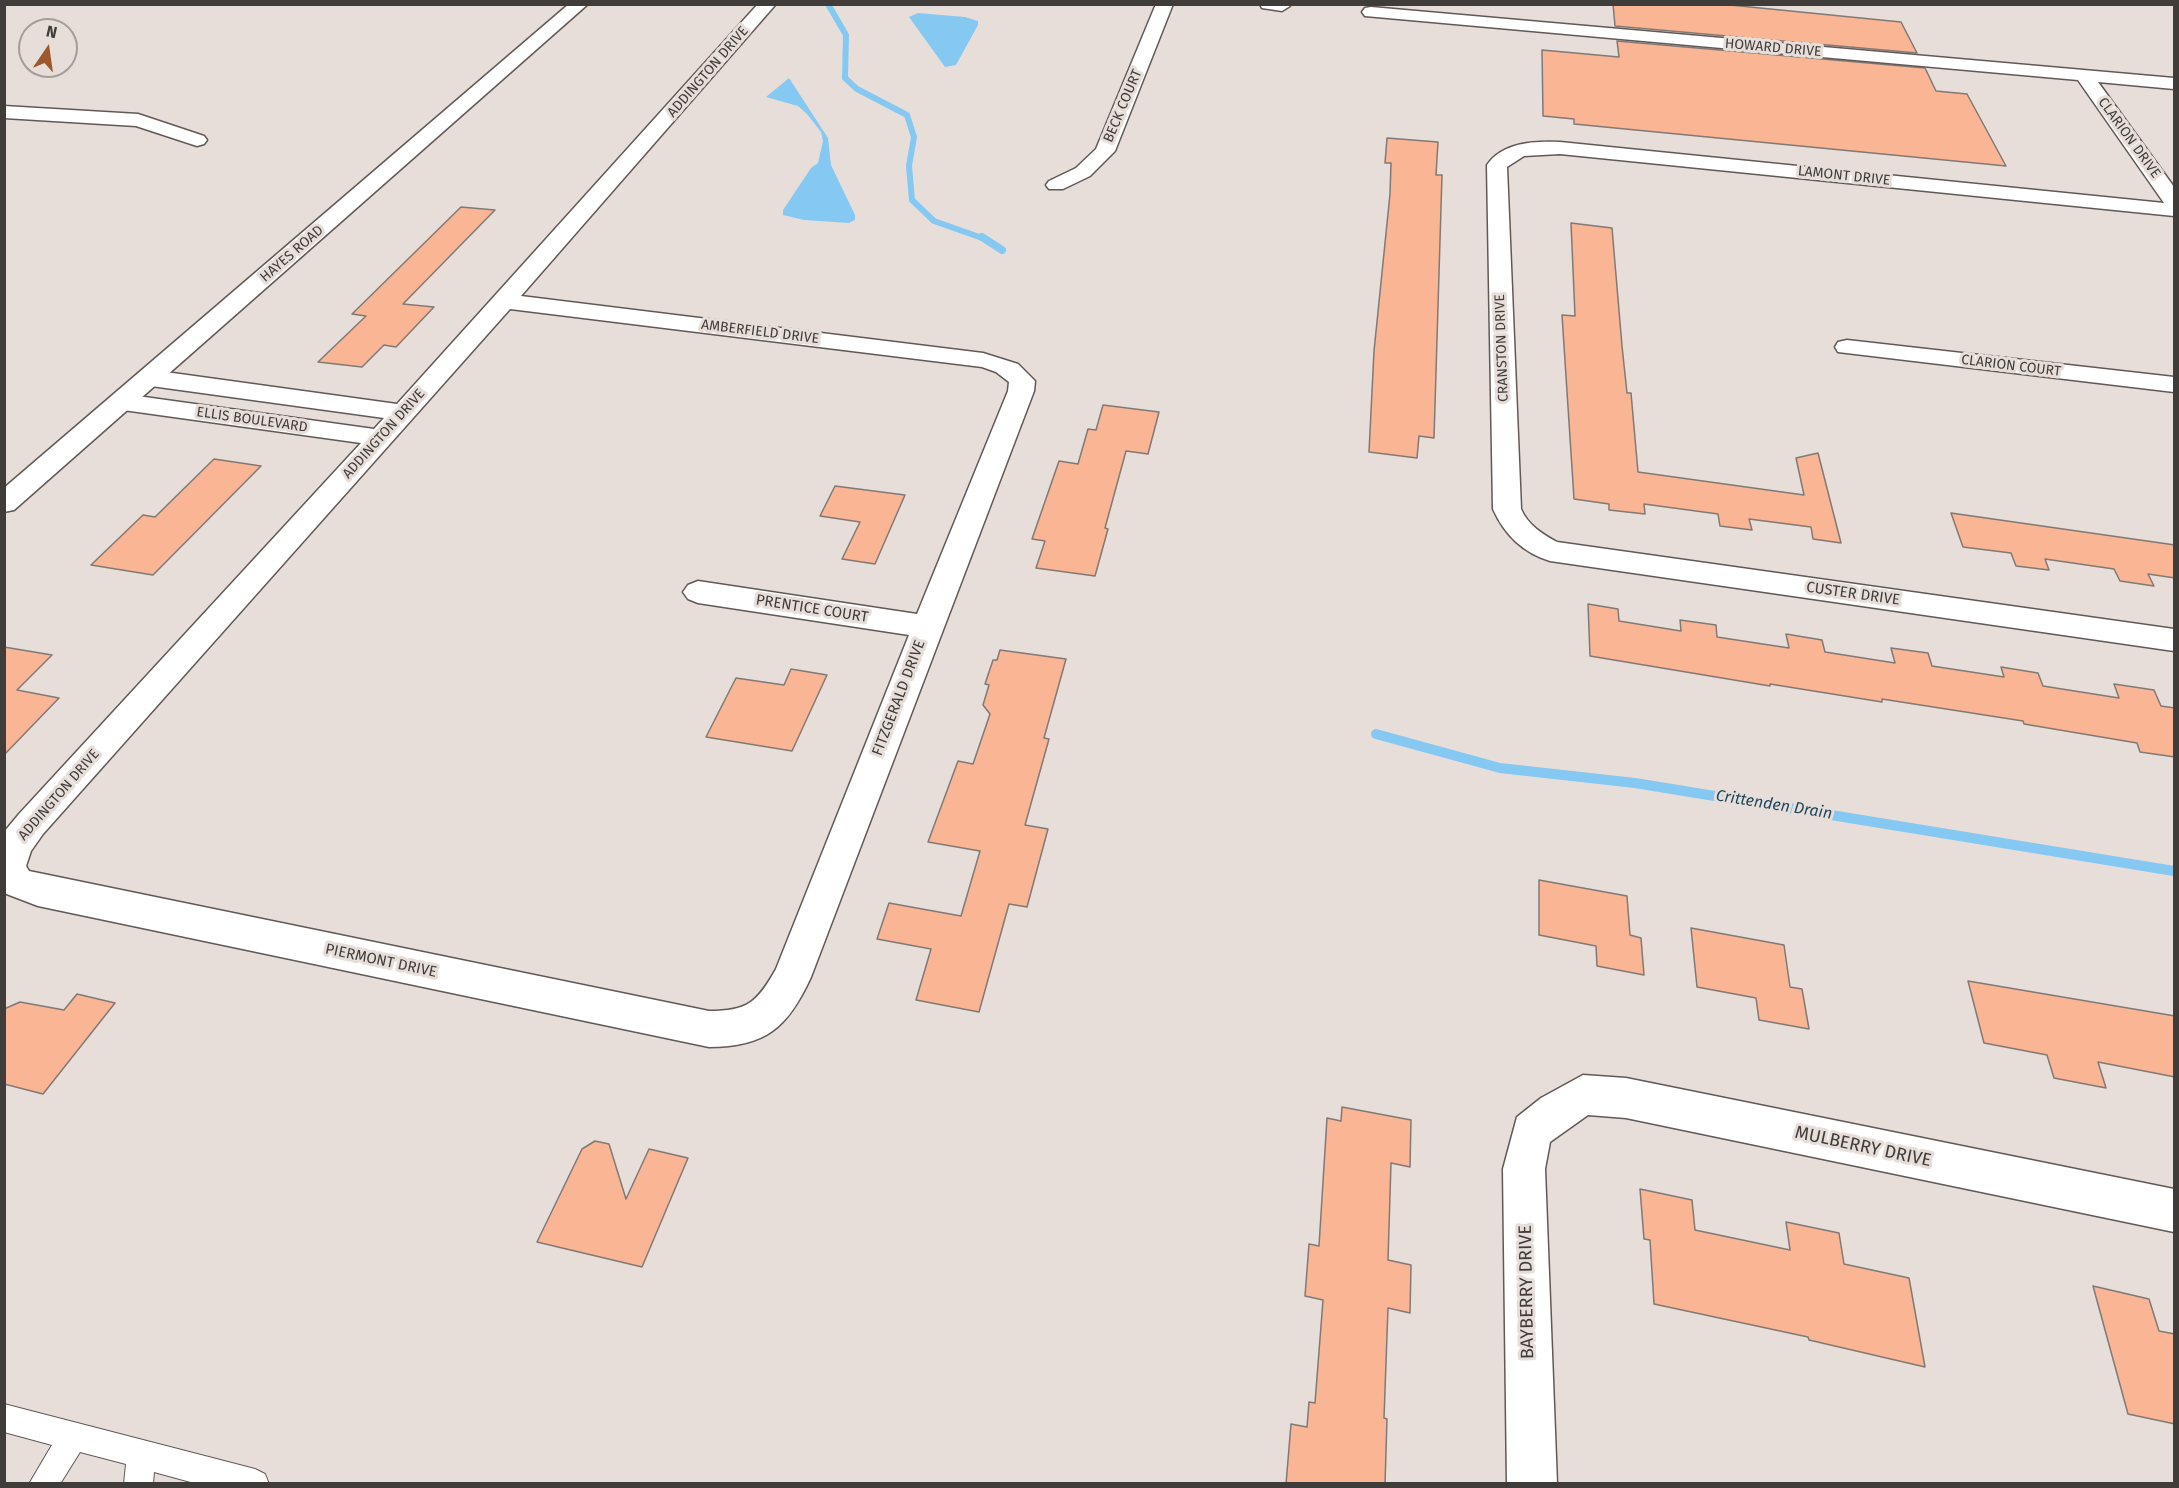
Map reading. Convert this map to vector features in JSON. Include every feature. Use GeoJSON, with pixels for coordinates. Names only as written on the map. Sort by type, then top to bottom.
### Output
{"type":"FeatureCollection","features":[{"type":"Feature","properties":{"kind":"street","name":"HAYES ROAD"},"geometry":{"type":"LineString","coordinates":[[4,503],[580,4]]}},
{"type":"Feature","properties":{"kind":"street","name":"ADDINGTON DRIVE"},"geometry":{"type":"LineString","coordinates":[[8,867],[15,845],[31,824],[381,438],[768,4]]}},
{"type":"Feature","properties":{"kind":"street","name":"BECK COURT"},"geometry":{"type":"LineString","coordinates":[[1056,185],[1083,172],[1105,151],[1165,4]]}},
{"type":"Feature","properties":{"kind":"street"},"geometry":{"type":"LineString","coordinates":[[1572,11],[1574,30]]}},
{"type":"Feature","properties":{"kind":"street","name":"HOWARD DRIVE"},"geometry":{"type":"LineString","coordinates":[[1371,12],[2175,83]]}},
{"type":"Feature","properties":{"kind":"street","name":"CLARION DRIVE"},"geometry":{"type":"LineString","coordinates":[[2084,75],[2175,201]]}},
{"type":"Feature","properties":{"kind":"street"},"geometry":{"type":"LineString","coordinates":[[4,112],[138,120],[197,140]]}},
{"type":"Feature","properties":{"kind":"street","name":"LAMONT DRIVE"},"geometry":{"type":"LineString","coordinates":[[1513,152],[1529,149],[1600,152],[2175,210]]}},
{"type":"Feature","properties":{"kind":"street","name":"CRANSTON DRIVE"},"geometry":{"type":"LineString","coordinates":[[1513,152],[1503,157],[1497,165],[1507,508],[1514,526],[1533,542]]}},
{"type":"Feature","properties":{"kind":"street","name":"AMBERFIELD DRIVE"},"geometry":{"type":"LineString","coordinates":[[504,301],[983,360],[1000,364],[1014,371]]}},
{"type":"Feature","properties":{"kind":"street","name":"CLARION COURT"},"geometry":{"type":"LineString","coordinates":[[1847,347],[2175,386]]}},
{"type":"Feature","properties":{"kind":"street","name":"FITZGERALD DRIVE"},"geometry":{"type":"LineString","coordinates":[[763,1020],[779,1002],[792,977],[1021,391],[1022,381],[1014,371]]}},
{"type":"Feature","properties":{"kind":"street","name":"ELLIS BOULEVARD"},"geometry":{"type":"LineString","coordinates":[[151,378],[403,413]]}},
{"type":"Feature","properties":{"kind":"street","name":"ELLIS BOULEVARD"},"geometry":{"type":"LineString","coordinates":[[123,402],[381,438]]}},
{"type":"Feature","properties":{"kind":"street","name":"CUSTER DRIVE"},"geometry":{"type":"LineString","coordinates":[[1533,542],[1550,551],[2175,640]]}},
{"type":"Feature","properties":{"kind":"street","name":"PRENTICE COURT"},"geometry":{"type":"LineString","coordinates":[[698,592],[927,627]]}},
{"type":"Feature","properties":{"kind":"street","name":"PIERMONT DRIVE"},"geometry":{"type":"LineString","coordinates":[[8,867],[16,882],[38,890],[709,1029],[736,1030],[763,1020]]}},
{"type":"Feature","properties":{"kind":"street","name":"MULBERRY DRIVE"},"geometry":{"type":"LineString","coordinates":[[1555,1112],[1583,1095],[1626,1098],[2175,1211]]}},
{"type":"Feature","properties":{"kind":"street","name":"BAYBERRY DRIVE"},"geometry":{"type":"LineString","coordinates":[[1532,1484],[1524,1169],[1532,1131],[1555,1112]]}},
{"type":"Feature","properties":{"kind":"lane"},"geometry":{"type":"LineString","coordinates":[[4,1418],[255,1484]]}},
{"type":"Feature","properties":{"kind":"lane"},"geometry":{"type":"LineString","coordinates":[[43,1484],[74,1436]]}},
{"type":"Feature","properties":{"kind":"lane"},"geometry":{"type":"LineString","coordinates":[[138,1484],[142,1454]]}},
{"type":"Feature","properties":{"kind":"water"},"geometry":{"type":"Polygon","coordinates":[[[918,13],[965,17],[978,21],[956,65],[945,67],[909,17],[918,13]]]}},
{"type":"Feature","properties":{"kind":"water"},"geometry":{"type":"Polygon","coordinates":[[[789,78],[828,138],[831,165],[855,215],[855,220],[849,223],[804,220],[783,215],[783,210],[811,168],[818,163],[823,141],[821,132],[798,106],[766,97],[789,78]]]}},
{"type":"Feature","properties":{"kind":"building"},"geometry":{"type":"Polygon","coordinates":[[[1613,4],[1720,4],[1901,22],[1917,53],[1615,26],[1613,4]]]}},
{"type":"Feature","properties":{"kind":"building"},"geometry":{"type":"Polygon","coordinates":[[[1617,41],[1925,68],[1936,91],[1967,94],[2006,166],[1574,124],[1574,119],[1543,116],[1542,50],[1619,57],[1617,41]]]}},
{"type":"Feature","properties":{"kind":"building"},"geometry":{"type":"Polygon","coordinates":[[[1387,138],[1438,142],[1436,175],[1442,175],[1434,438],[1419,436],[1417,458],[1369,452],[1374,351],[1390,194],[1391,163],[1385,163],[1387,138]]]}},
{"type":"Feature","properties":{"kind":"building"},"geometry":{"type":"Polygon","coordinates":[[[461,207],[495,210],[403,304],[434,307],[396,347],[384,345],[362,367],[318,362],[366,316],[352,314],[461,207]]]}},
{"type":"Feature","properties":{"kind":"building"},"geometry":{"type":"Polygon","coordinates":[[[1571,223],[1612,228],[1627,393],[1631,393],[1638,472],[1804,495],[1796,458],[1818,453],[1841,543],[1813,539],[1811,527],[1749,519],[1752,530],[1720,526],[1718,514],[1644,504],[1645,514],[1609,510],[1609,504],[1574,499],[1562,315],[1575,316],[1571,223]]]}},
{"type":"Feature","properties":{"kind":"building"},"geometry":{"type":"Polygon","coordinates":[[[1103,405],[1159,412],[1148,454],[1126,451],[1105,528],[1108,529],[1095,576],[1036,568],[1045,541],[1032,539],[1059,461],[1078,464],[1088,429],[1096,430],[1103,405]]]}},
{"type":"Feature","properties":{"kind":"building"},"geometry":{"type":"Polygon","coordinates":[[[214,459],[261,466],[153,575],[91,565],[143,515],[155,517],[214,459]]]}},
{"type":"Feature","properties":{"kind":"building"},"geometry":{"type":"Polygon","coordinates":[[[835,486],[905,495],[875,564],[842,559],[860,522],[820,516],[835,486]]]}},
{"type":"Feature","properties":{"kind":"building"},"geometry":{"type":"Polygon","coordinates":[[[1951,513],[2175,545],[2175,578],[2148,574],[2154,586],[2120,581],[2114,569],[2045,559],[2049,570],[2016,566],[2011,553],[1963,547],[1951,513]]]}},
{"type":"Feature","properties":{"kind":"building"},"geometry":{"type":"Polygon","coordinates":[[[1588,604],[1618,609],[1619,621],[1681,631],[1680,620],[1716,625],[1717,637],[1789,648],[1786,634],[1822,640],[1825,652],[1895,663],[1891,648],[1928,653],[1932,666],[2004,677],[2001,667],[2038,673],[2043,686],[2119,698],[2114,684],[2154,690],[2161,706],[2175,708],[2175,757],[2140,752],[2137,743],[2024,724],[2023,721],[1882,699],[1882,702],[1770,684],[1770,686],[1590,656],[1588,604]]]}},
{"type":"Feature","properties":{"kind":"building"},"geometry":{"type":"Polygon","coordinates":[[[4,647],[52,655],[17,690],[59,698],[4,755],[4,647]]]}},
{"type":"Feature","properties":{"kind":"building"},"geometry":{"type":"Polygon","coordinates":[[[1000,650],[1066,659],[1044,738],[1049,739],[1025,825],[1048,829],[1027,907],[1009,904],[979,1012],[916,1000],[931,949],[877,939],[889,903],[961,916],[980,851],[928,842],[958,761],[973,764],[990,714],[983,705],[989,685],[985,684],[993,660],[997,660],[1000,650]]]}},
{"type":"Feature","properties":{"kind":"building"},"geometry":{"type":"Polygon","coordinates":[[[791,669],[827,675],[792,751],[706,737],[736,678],[784,685],[791,669]]]}},
{"type":"Feature","properties":{"kind":"building"},"geometry":{"type":"Polygon","coordinates":[[[1539,880],[1627,896],[1630,935],[1641,938],[1644,975],[1597,966],[1596,946],[1539,935],[1539,880]]]}},
{"type":"Feature","properties":{"kind":"building"},"geometry":{"type":"Polygon","coordinates":[[[1691,928],[1784,945],[1790,987],[1802,989],[1809,1029],[1759,1020],[1756,998],[1697,987],[1691,928]]]}},
{"type":"Feature","properties":{"kind":"building"},"geometry":{"type":"Polygon","coordinates":[[[1968,981],[2175,1016],[2175,1077],[2098,1062],[2106,1088],[2054,1078],[2047,1055],[1984,1043],[1968,981]]]}},
{"type":"Feature","properties":{"kind":"building"},"geometry":{"type":"Polygon","coordinates":[[[77,994],[115,1003],[43,1094],[4,1084],[4,1009],[20,1002],[64,1010],[77,994]]]}},
{"type":"Feature","properties":{"kind":"building"},"geometry":{"type":"Polygon","coordinates":[[[1342,1107],[1411,1120],[1410,1167],[1391,1163],[1388,1260],[1411,1265],[1410,1313],[1388,1308],[1384,1418],[1387,1419],[1385,1484],[1286,1484],[1291,1424],[1307,1427],[1309,1402],[1315,1403],[1323,1300],[1305,1296],[1309,1244],[1319,1246],[1327,1118],[1341,1121],[1342,1107]]]}},
{"type":"Feature","properties":{"kind":"building"},"geometry":{"type":"Polygon","coordinates":[[[595,1141],[609,1144],[626,1199],[649,1149],[688,1158],[642,1267],[537,1242],[582,1149],[595,1141]]]}},
{"type":"Feature","properties":{"kind":"building"},"geometry":{"type":"Polygon","coordinates":[[[1640,1189],[1692,1200],[1695,1230],[1790,1250],[1786,1222],[1839,1233],[1844,1264],[1909,1278],[1925,1367],[1809,1340],[1808,1337],[1654,1304],[1650,1240],[1644,1239],[1640,1189]]]}},
{"type":"Feature","properties":{"kind":"building"},"geometry":{"type":"Polygon","coordinates":[[[2093,1286],[2149,1299],[2159,1331],[2175,1334],[2175,1424],[2128,1414],[2093,1286]]]}},
{"type":"Feature","properties":{"kind":"waterway","name":"Crittenden Drain"},"geometry":{"type":"LineString","coordinates":[[828,4],[846,35],[845,78],[857,89],[907,115],[914,137],[909,166],[912,200],[934,221],[985,239]]}},
{"type":"Feature","properties":{"kind":"waterway","name":"Crittenden Drain"},"geometry":{"type":"LineString","coordinates":[[982,237],[1002,250]]}},
{"type":"Feature","properties":{"kind":"waterway","name":"Crittenden Drain"},"geometry":{"type":"LineString","coordinates":[[1376,734],[1500,768],[1635,783],[2174,871]]}}]}
